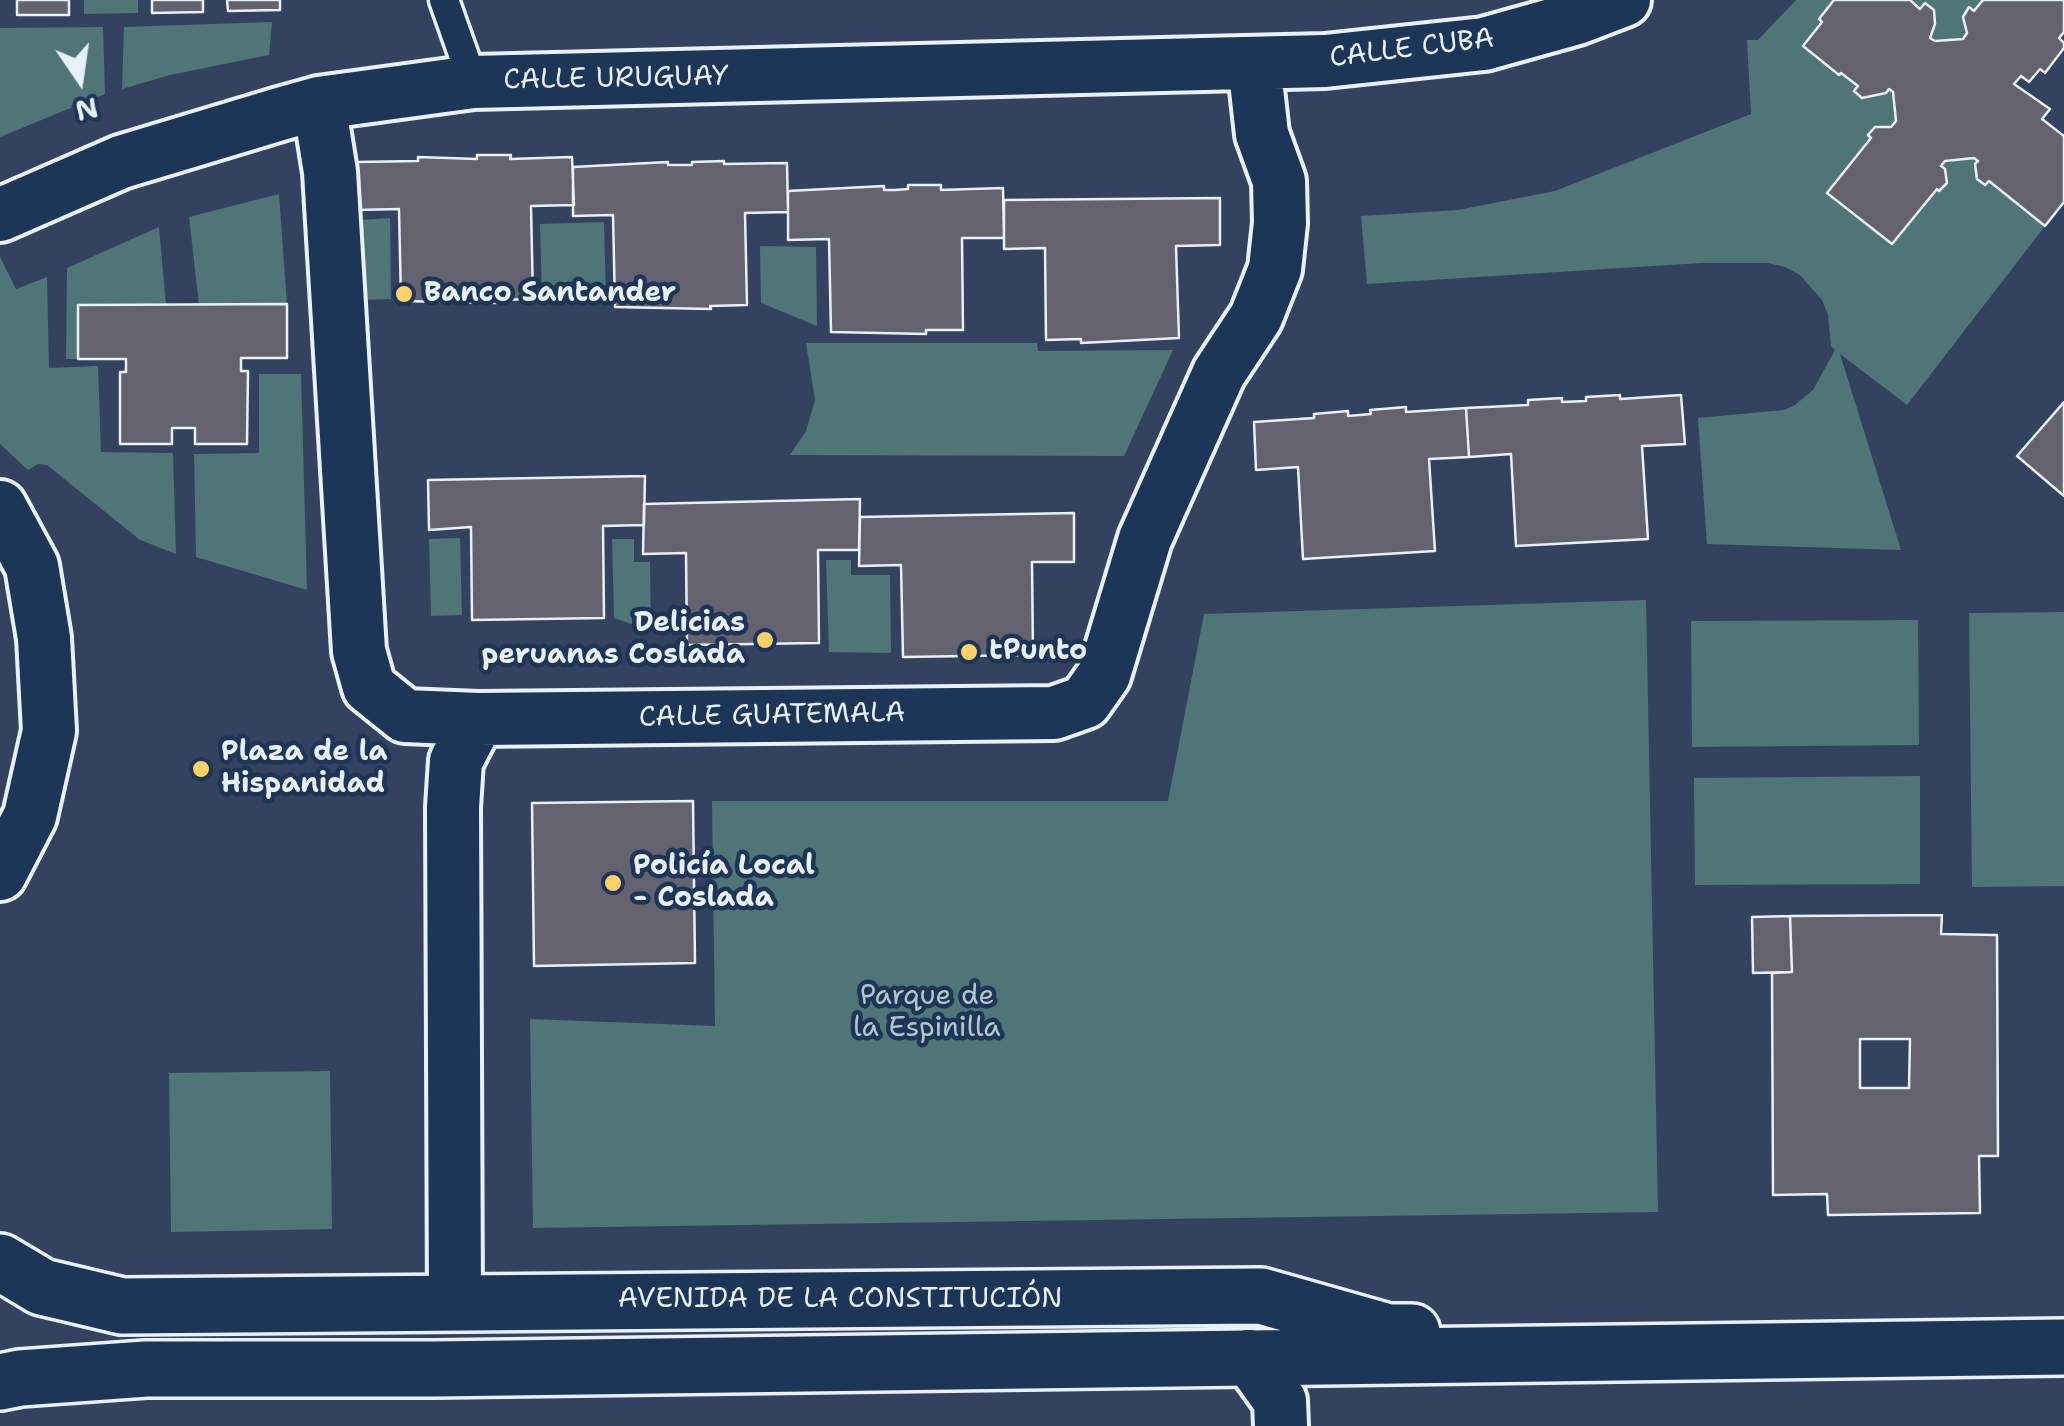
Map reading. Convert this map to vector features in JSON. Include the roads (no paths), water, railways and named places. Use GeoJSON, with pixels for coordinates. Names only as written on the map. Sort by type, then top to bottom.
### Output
{"type":"FeatureCollection","features":[{"type":"Feature","properties":{"kind":"street","name":"CALLE CUBA"},"geometry":{"type":"LineString","coordinates":[[1254,63],[1484,44],[1577,18],[1624,0]]}},
{"type":"Feature","properties":{"kind":"street","name":"CALLE URUGUAY"},"geometry":{"type":"LineString","coordinates":[[0,215],[120,162],[319,103],[472,82],[1254,63]]}},
{"type":"Feature","properties":{"kind":"street","name":"CALLE GUATEMALA"},"geometry":{"type":"LineString","coordinates":[[319,103],[330,172],[359,651],[369,687],[405,716],[478,719],[1054,713],[1085,702],[1104,675],[1145,539],[1219,373],[1256,317],[1275,269],[1280,180],[1262,134],[1254,63]]}},
{"type":"Feature","properties":{"kind":"street"},"geometry":{"type":"LineString","coordinates":[[0,507],[32,566],[44,638],[48,731],[30,816],[0,874]]}},
{"type":"Feature","properties":{"kind":"street"},"geometry":{"type":"LineString","coordinates":[[455,1303],[453,808],[456,761],[478,719]]}},
{"type":"Feature","properties":{"kind":"street","name":"AVENIDA DE LA CONSTITUCIÓN"},"geometry":{"type":"LineString","coordinates":[[0,1262],[42,1287],[122,1306],[1260,1296],[1388,1332],[1607,1340],[1683,1354]]}},
{"type":"Feature","properties":{"kind":"street","name":"AVENIDA DE LA CONSTITUCIÓN"},"geometry":{"type":"LineString","coordinates":[[0,1382],[146,1369],[2064,1347]]}},
{"type":"Feature","properties":{"kind":"street"},"geometry":{"type":"LineString","coordinates":[[1248,1356],[1280,1400],[1281,1426]]}},
{"type":"Feature","properties":{"kind":"lane"},"geometry":{"type":"LineString","coordinates":[[444,0],[472,82]]}},
{"type":"Feature","properties":{"kind":"place","name":"Banco Santander"},"geometry":{"type":"Point","coordinates":[404,294]}},
{"type":"Feature","properties":{"kind":"place","name":"Delicias peruanas Coslada"},"geometry":{"type":"Point","coordinates":[765,640]}},
{"type":"Feature","properties":{"kind":"place","name":"tPunto"},"geometry":{"type":"Point","coordinates":[969,652]}},
{"type":"Feature","properties":{"kind":"place","name":"Plaza de la Hispanidad"},"geometry":{"type":"Point","coordinates":[201,769]}},
{"type":"Feature","properties":{"kind":"place","name":"Policía Local - Coslada"},"geometry":{"type":"Point","coordinates":[613,883]}},
{"type":"Feature","properties":{"kind":"park label","name":"Parque de la Espinilla"},"geometry":{"type":"Point","coordinates":[927,1013]}}]}
